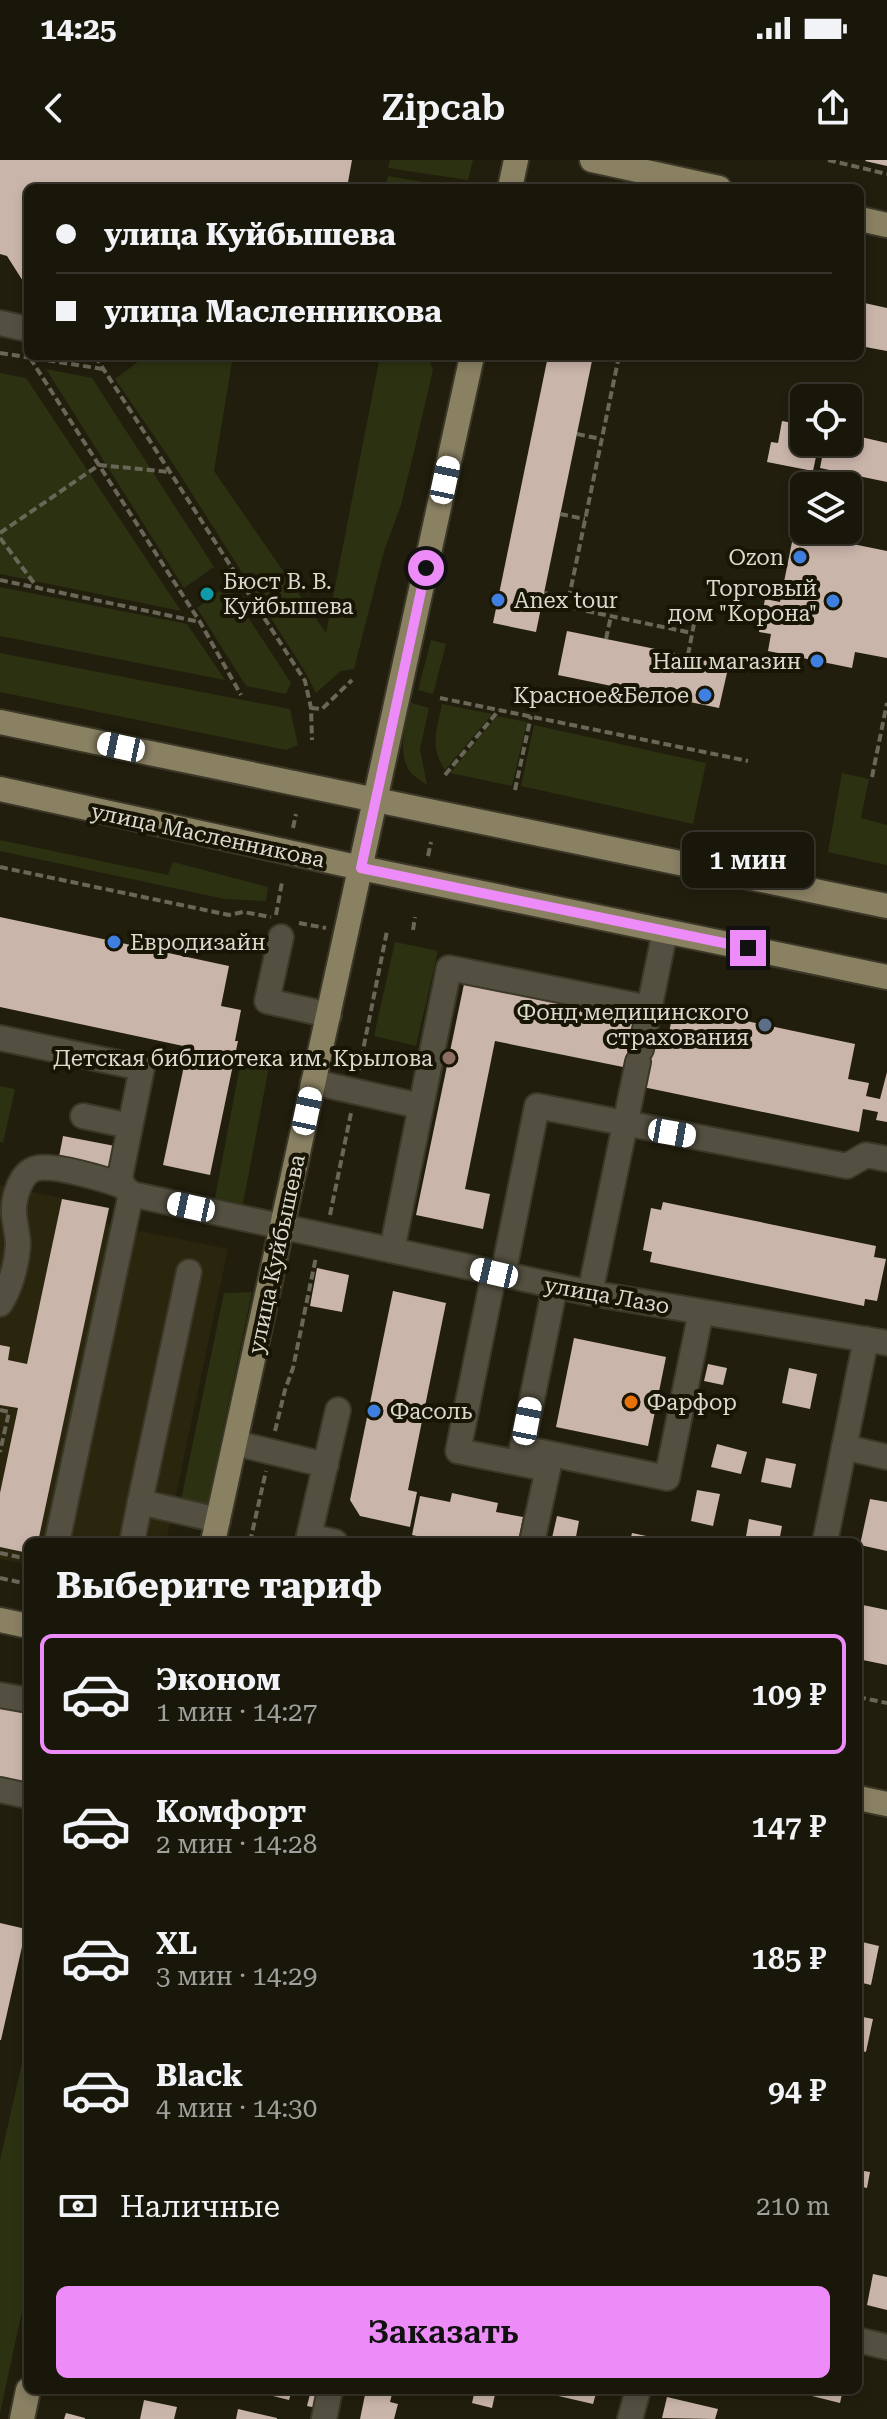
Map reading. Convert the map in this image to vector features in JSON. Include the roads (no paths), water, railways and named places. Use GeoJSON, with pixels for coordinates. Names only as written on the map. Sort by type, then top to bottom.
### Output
{"type":"FeatureCollection","features":[{"type":"Feature","properties":{"kind":"main road"},"geometry":{"type":"LineString","coordinates":[[511,184],[516,160]]}},
{"type":"Feature","properties":{"kind":"main road"},"geometry":{"type":"LineString","coordinates":[[592,160],[701,184]]}},
{"type":"Feature","properties":{"kind":"main road"},"geometry":{"type":"LineString","coordinates":[[864,220],[887,225]]}},
{"type":"Feature","properties":{"kind":"main road","name":"улица Куйбышева"},"geometry":{"type":"LineString","coordinates":[[216,1531],[471,360]]}},
{"type":"Feature","properties":{"kind":"main road"},"geometry":{"type":"LineString","coordinates":[[0,722],[887,906]]}},
{"type":"Feature","properties":{"kind":"main road","name":"улица Масленникова"},"geometry":{"type":"LineString","coordinates":[[0,789],[361,868],[887,977]]}},
{"type":"Feature","properties":{"kind":"main road"},"geometry":{"type":"LineString","coordinates":[[0,1620],[24,1625]]}},
{"type":"Feature","properties":{"kind":"main road"},"geometry":{"type":"LineString","coordinates":[[862,1799],[887,1804]]}},
{"type":"Feature","properties":{"kind":"main road"},"geometry":{"type":"LineString","coordinates":[[22,2419],[27,2394]]}},
{"type":"Feature","properties":{"kind":"street"},"geometry":{"type":"LineString","coordinates":[[0,323],[24,328]]}},
{"type":"Feature","properties":{"kind":"street"},"geometry":{"type":"LineString","coordinates":[[278,928],[267,1001],[329,1015]]}},
{"type":"Feature","properties":{"kind":"street"},"geometry":{"type":"LineString","coordinates":[[590,1293],[665,931]]}},
{"type":"Feature","properties":{"kind":"street"},"geometry":{"type":"LineString","coordinates":[[392,1250],[449,968],[649,1008]]}},
{"type":"Feature","properties":{"kind":"street"},"geometry":{"type":"LineString","coordinates":[[0,1038],[142,1068],[120,1177],[127,1190],[58,1538]]}},
{"type":"Feature","properties":{"kind":"street"},"geometry":{"type":"LineString","coordinates":[[313,1082],[420,1106]]}},
{"type":"Feature","properties":{"kind":"street"},"geometry":{"type":"LineString","coordinates":[[533,1538],[548,1469],[458,1451],[537,1106],[847,1166],[866,1155],[887,1159]]}},
{"type":"Feature","properties":{"kind":"street"},"geometry":{"type":"LineString","coordinates":[[83,1116],[130,1126]]}},
{"type":"Feature","properties":{"kind":"street","name":"улица Лазо"},"geometry":{"type":"LineString","coordinates":[[0,1304],[8,1288],[18,1248],[14,1212],[18,1189],[25,1175],[37,1168],[102,1179],[127,1190],[555,1286],[877,1341]]}},
{"type":"Feature","properties":{"kind":"street"},"geometry":{"type":"LineString","coordinates":[[133,1538],[189,1272]]}},
{"type":"Feature","properties":{"kind":"street"},"geometry":{"type":"LineString","coordinates":[[555,1286],[522,1448],[667,1478],[701,1312]]}},
{"type":"Feature","properties":{"kind":"street"},"geometry":{"type":"LineString","coordinates":[[826,1538],[844,1447],[877,1341]]}},
{"type":"Feature","properties":{"kind":"street"},"geometry":{"type":"LineString","coordinates":[[318,1538],[309,1536],[338,1410]]}},
{"type":"Feature","properties":{"kind":"street"},"geometry":{"type":"LineString","coordinates":[[235,1443],[326,1465]]}},
{"type":"Feature","properties":{"kind":"street"},"geometry":{"type":"LineString","coordinates":[[844,1447],[887,1457]]}},
{"type":"Feature","properties":{"kind":"street"},"geometry":{"type":"LineString","coordinates":[[140,1502],[216,1531]]}},
{"type":"Feature","properties":{"kind":"street"},"geometry":{"type":"LineString","coordinates":[[0,1695],[24,1699]]}},
{"type":"Feature","properties":{"kind":"street"},"geometry":{"type":"LineString","coordinates":[[0,1790],[24,1795]]}},
{"type":"Feature","properties":{"kind":"street"},"geometry":{"type":"LineString","coordinates":[[862,2341],[887,2347]]}},
{"type":"Feature","properties":{"kind":"street"},"geometry":{"type":"LineString","coordinates":[[324,2419],[329,2394]]}},
{"type":"Feature","properties":{"kind":"street"},"geometry":{"type":"LineString","coordinates":[[630,2419],[637,2394]]}},
{"type":"Feature","properties":{"kind":"place","name":"Ozon"},"geometry":{"type":"Point","coordinates":[800,557]}},
{"type":"Feature","properties":{"kind":"place","name":"Бюст В. В. Куйбышева"},"geometry":{"type":"Point","coordinates":[207,594]}},
{"type":"Feature","properties":{"kind":"place","name":"Anex tour"},"geometry":{"type":"Point","coordinates":[498,600]}},
{"type":"Feature","properties":{"kind":"place","name":"Торговый дом \"Корона\""},"geometry":{"type":"Point","coordinates":[833,601]}},
{"type":"Feature","properties":{"kind":"place","name":"Наш магазин"},"geometry":{"type":"Point","coordinates":[817,661]}},
{"type":"Feature","properties":{"kind":"place","name":"Красное&Белое"},"geometry":{"type":"Point","coordinates":[705,695]}},
{"type":"Feature","properties":{"kind":"place","name":"Евродизайн"},"geometry":{"type":"Point","coordinates":[114,942]}},
{"type":"Feature","properties":{"kind":"place","name":"Фонд медицинского страхования"},"geometry":{"type":"Point","coordinates":[765,1025]}},
{"type":"Feature","properties":{"kind":"place","name":"Детская библиотека им. Крылова"},"geometry":{"type":"Point","coordinates":[449,1058]}},
{"type":"Feature","properties":{"kind":"place","name":"Фарфор"},"geometry":{"type":"Point","coordinates":[631,1402]}},
{"type":"Feature","properties":{"kind":"place","name":"Фасоль"},"geometry":{"type":"Point","coordinates":[374,1411]}}]}
